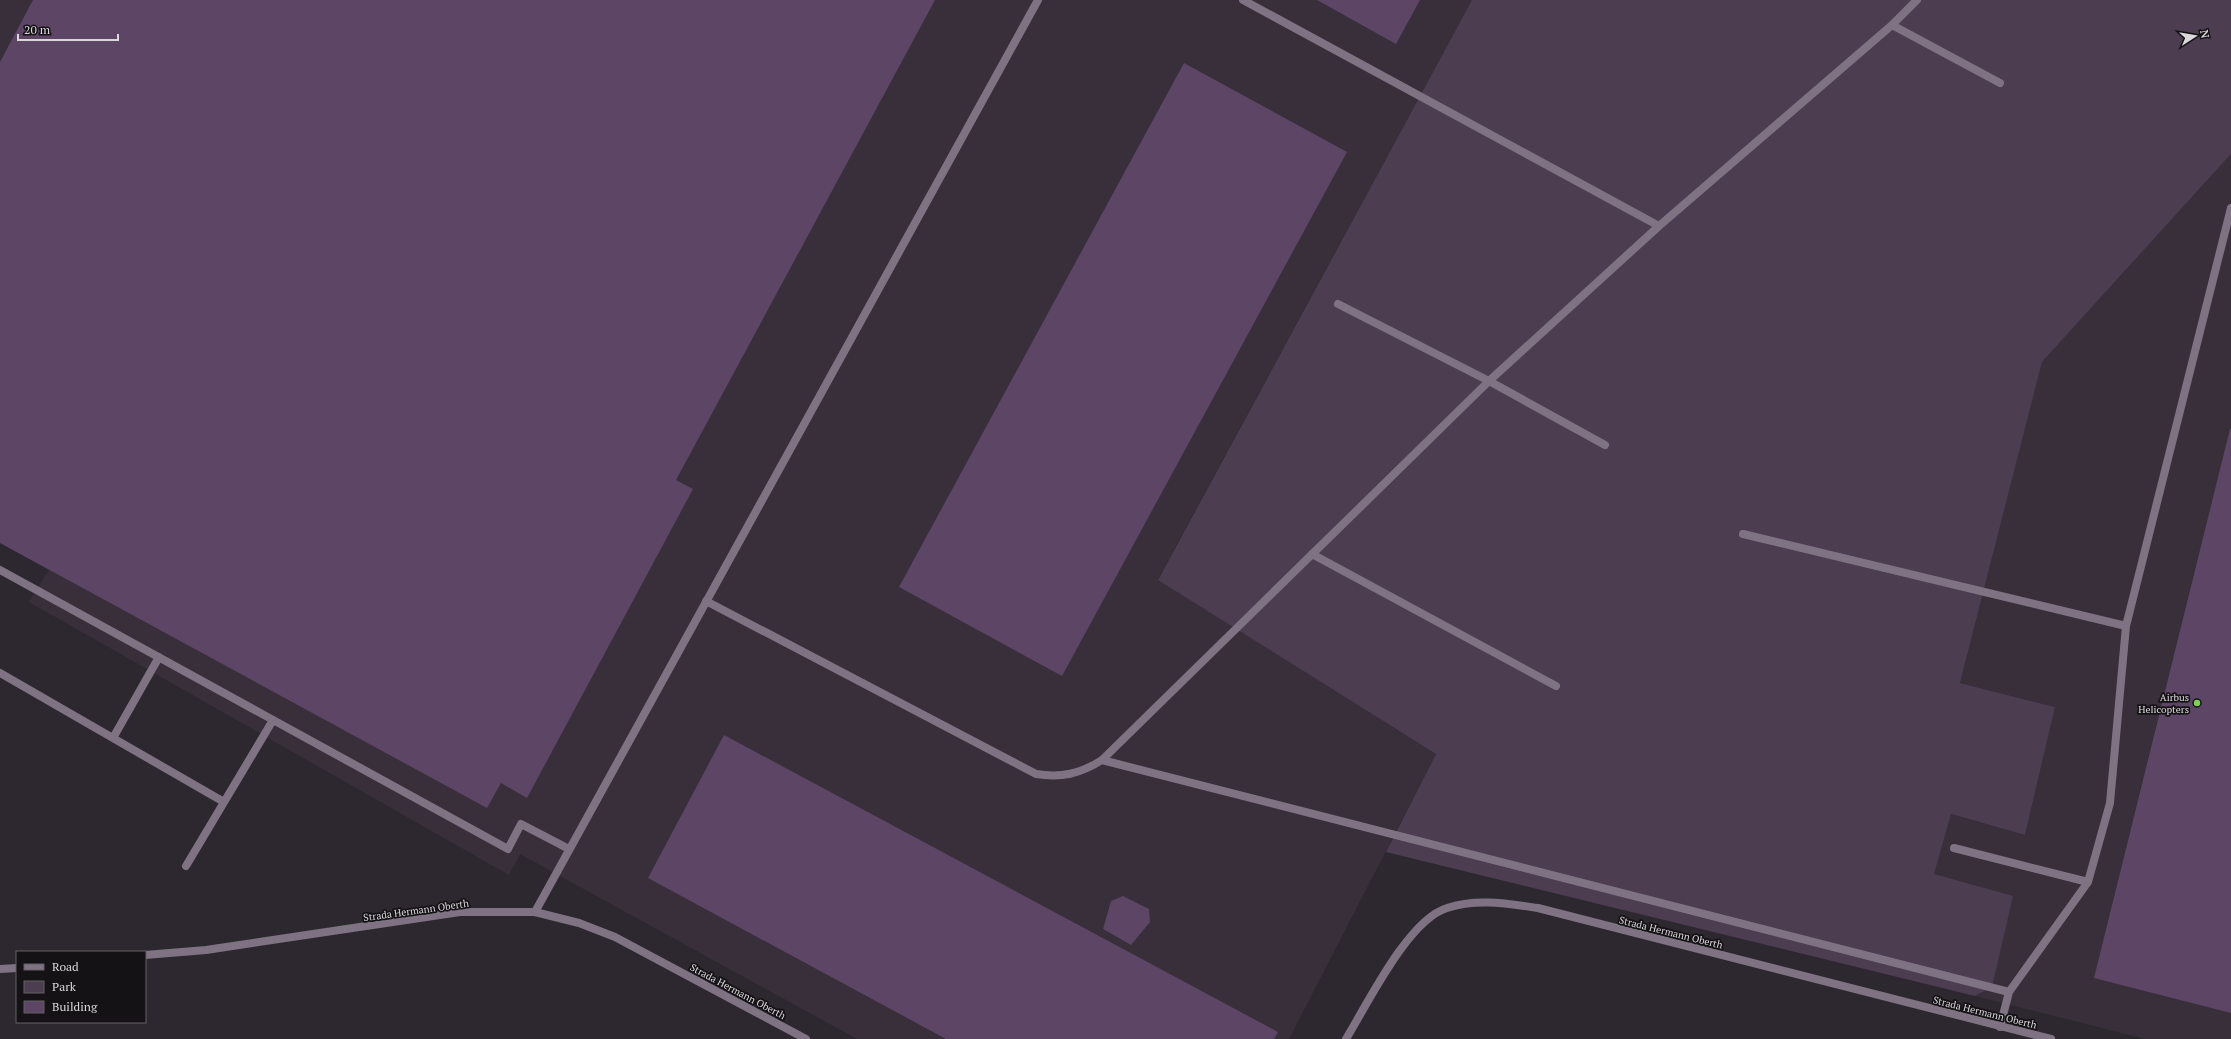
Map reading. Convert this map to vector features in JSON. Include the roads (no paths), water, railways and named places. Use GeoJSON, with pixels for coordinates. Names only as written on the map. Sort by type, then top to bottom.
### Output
{"type":"FeatureCollection","features":[{"type":"Feature","properties":{"kind":"street"},"geometry":{"type":"LineString","coordinates":[[535,912],[1038,0]]}},
{"type":"Feature","properties":{"kind":"street"},"geometry":{"type":"LineString","coordinates":[[1244,0],[1659,226]]}},
{"type":"Feature","properties":{"kind":"street"},"geometry":{"type":"LineString","coordinates":[[706,601],[1036,774],[1049,776],[1067,775],[1086,770],[1102,760],[1489,381],[1659,226],[1892,25],[1917,0]]}},
{"type":"Feature","properties":{"kind":"street"},"geometry":{"type":"LineString","coordinates":[[1892,25],[2000,83]]}},
{"type":"Feature","properties":{"kind":"street"},"geometry":{"type":"LineString","coordinates":[[2000,1026],[2009,992],[2088,882],[2110,803],[2126,626],[2231,208]]}},
{"type":"Feature","properties":{"kind":"street"},"geometry":{"type":"LineString","coordinates":[[1338,304],[1489,381],[1606,445]]}},
{"type":"Feature","properties":{"kind":"street"},"geometry":{"type":"LineString","coordinates":[[1743,534],[2126,626]]}},
{"type":"Feature","properties":{"kind":"street"},"geometry":{"type":"LineString","coordinates":[[1312,554],[1556,686]]}},
{"type":"Feature","properties":{"kind":"street"},"geometry":{"type":"LineString","coordinates":[[0,570],[508,849],[521,824],[569,849]]}},
{"type":"Feature","properties":{"kind":"street"},"geometry":{"type":"LineString","coordinates":[[112,738],[159,658]]}},
{"type":"Feature","properties":{"kind":"street"},"geometry":{"type":"LineString","coordinates":[[0,673],[224,802]]}},
{"type":"Feature","properties":{"kind":"street"},"geometry":{"type":"LineString","coordinates":[[186,866],[272,720]]}},
{"type":"Feature","properties":{"kind":"street"},"geometry":{"type":"LineString","coordinates":[[1102,760],[2009,992]]}},
{"type":"Feature","properties":{"kind":"street"},"geometry":{"type":"LineString","coordinates":[[1954,848],[2088,882]]}},
{"type":"Feature","properties":{"kind":"street","name":"Strada Hermann Oberth"},"geometry":{"type":"LineString","coordinates":[[1346,1039],[1406,941],[1423,922],[1446,908],[1473,902],[1505,903],[1538,908],[2051,1039]]}},
{"type":"Feature","properties":{"kind":"street","name":"Strada Hermann Oberth"},"geometry":{"type":"LineString","coordinates":[[146,956],[206,950],[460,912],[535,912],[579,923],[615,937],[806,1039]]}},
{"type":"Feature","properties":{"kind":"street"},"geometry":{"type":"LineString","coordinates":[[0,969],[16,968]]}},
{"type":"Feature","properties":{"kind":"place","name":"Airbus Helicopters"},"geometry":{"type":"Point","coordinates":[2197,703]}}]}
